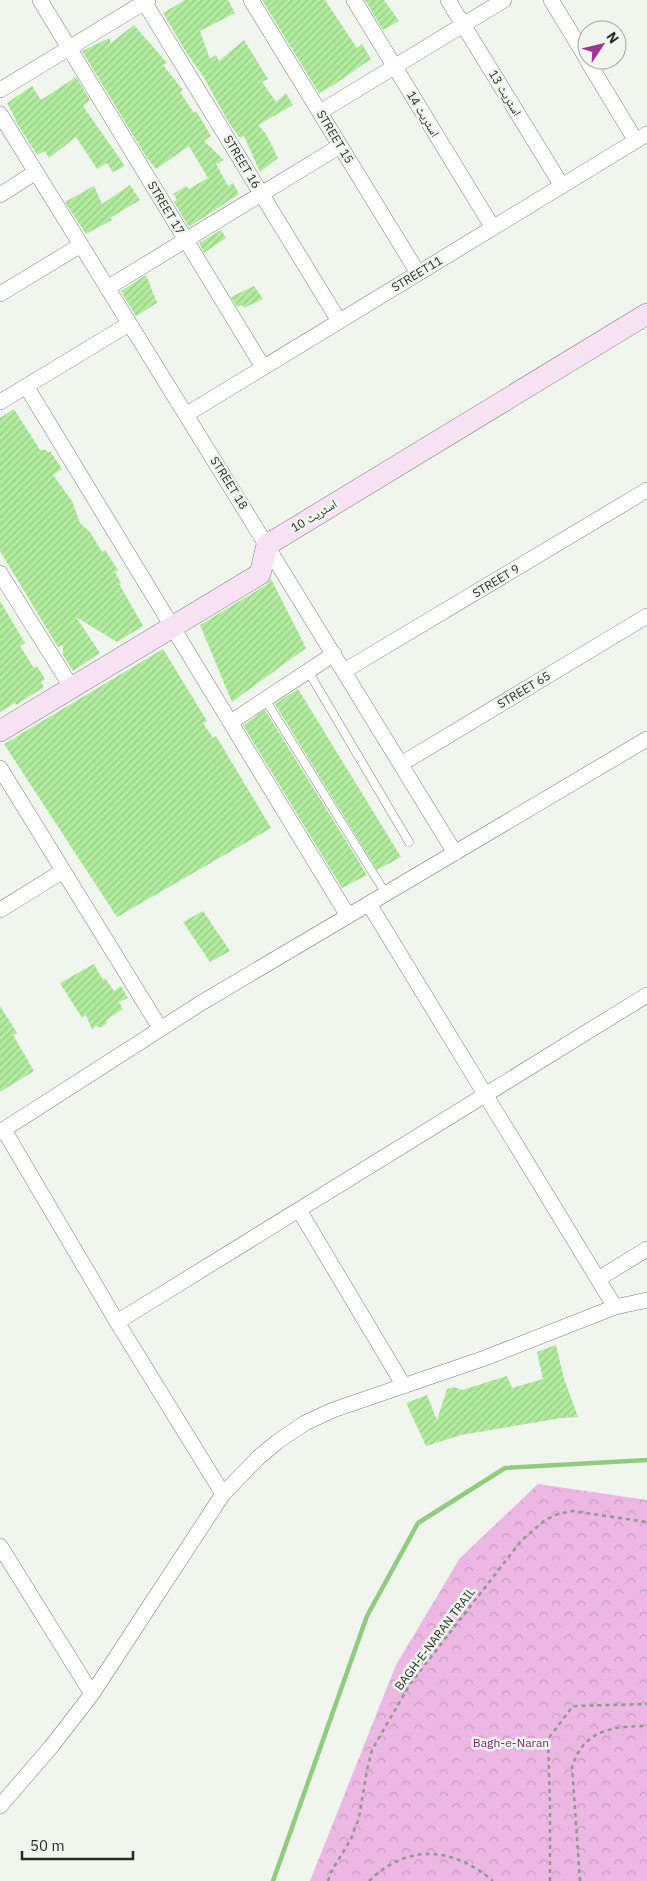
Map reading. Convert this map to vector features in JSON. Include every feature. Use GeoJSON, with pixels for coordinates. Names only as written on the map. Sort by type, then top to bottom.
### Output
{"type":"FeatureCollection","features":[{"type":"Feature","properties":{"kind":"street","name":"STREET 17"},"geometry":{"type":"LineString","coordinates":[[40,0],[263,367]]}},
{"type":"Feature","properties":{"kind":"street","name":"STREET 15"},"geometry":{"type":"LineString","coordinates":[[251,0],[418,274]]}},
{"type":"Feature","properties":{"kind":"street","name":"اسٹریٹ 14"},"geometry":{"type":"LineString","coordinates":[[354,0],[493,228]]}},
{"type":"Feature","properties":{"kind":"street","name":"اسٹریٹ 13"},"geometry":{"type":"LineString","coordinates":[[448,0],[562,186]]}},
{"type":"Feature","properties":{"kind":"street"},"geometry":{"type":"LineString","coordinates":[[320,112],[504,0]]}},
{"type":"Feature","properties":{"kind":"street"},"geometry":{"type":"LineString","coordinates":[[551,0],[577,43]]}},
{"type":"Feature","properties":{"kind":"street"},"geometry":{"type":"LineString","coordinates":[[0,90],[145,1]]}},
{"type":"Feature","properties":{"kind":"street","name":"STREET 16"},"geometry":{"type":"LineString","coordinates":[[145,1],[339,322]]}},
{"type":"Feature","properties":{"kind":"street"},"geometry":{"type":"LineString","coordinates":[[594,70],[642,137]]}},
{"type":"Feature","properties":{"kind":"street","name":"STREET 18"},"geometry":{"type":"LineString","coordinates":[[0,114],[129,324],[187,414],[455,853]]}},
{"type":"Feature","properties":{"kind":"street","name":"STREET11"},"geometry":{"type":"LineString","coordinates":[[187,414],[642,137]]}},
{"type":"Feature","properties":{"kind":"street"},"geometry":{"type":"LineString","coordinates":[[107,288],[340,146]]}},
{"type":"Feature","properties":{"kind":"street"},"geometry":{"type":"LineString","coordinates":[[0,195],[36,172]]}},
{"type":"Feature","properties":{"kind":"street"},"geometry":{"type":"LineString","coordinates":[[0,294],[80,244]]}},
{"type":"Feature","properties":{"kind":"street","name":"اسٹریٹ 10"},"geometry":{"type":"LineString","coordinates":[[267,545],[647,314]]}},
{"type":"Feature","properties":{"kind":"street"},"geometry":{"type":"LineString","coordinates":[[0,402],[129,324]]}},
{"type":"Feature","properties":{"kind":"street"},"geometry":{"type":"LineString","coordinates":[[26,386],[348,916]]}},
{"type":"Feature","properties":{"kind":"street","name":"STREET 9"},"geometry":{"type":"LineString","coordinates":[[344,671],[647,490]]}},
{"type":"Feature","properties":{"kind":"street"},"geometry":{"type":"LineString","coordinates":[[0,731],[260,574],[267,545]]}},
{"type":"Feature","properties":{"kind":"street"},"geometry":{"type":"LineString","coordinates":[[0,573],[72,688]]}},
{"type":"Feature","properties":{"kind":"street","name":"STREET 65"},"geometry":{"type":"LineString","coordinates":[[401,764],[647,616]]}},
{"type":"Feature","properties":{"kind":"street"},"geometry":{"type":"LineString","coordinates":[[231,722],[334,654]]}},
{"type":"Feature","properties":{"kind":"street"},"geometry":{"type":"LineString","coordinates":[[223,1494],[2,1131],[160,1028],[647,739]]}},
{"type":"Feature","properties":{"kind":"street"},"geometry":{"type":"LineString","coordinates":[[0,768],[160,1028]]}},
{"type":"Feature","properties":{"kind":"street"},"geometry":{"type":"LineString","coordinates":[[0,910],[63,871]]}},
{"type":"Feature","properties":{"kind":"street"},"geometry":{"type":"LineString","coordinates":[[370,904],[615,1307]]}},
{"type":"Feature","properties":{"kind":"street"},"geometry":{"type":"LineString","coordinates":[[117,1322],[647,995]]}},
{"type":"Feature","properties":{"kind":"street"},"geometry":{"type":"LineString","coordinates":[[299,1210],[404,1386]]}},
{"type":"Feature","properties":{"kind":"street"},"geometry":{"type":"LineString","coordinates":[[598,1279],[647,1248]]}},
{"type":"Feature","properties":{"kind":"street"},"geometry":{"type":"LineString","coordinates":[[0,1806],[51,1747],[92,1694],[223,1494],[259,1457],[277,1442],[304,1423],[333,1410],[485,1358],[615,1307],[647,1300]]}},
{"type":"Feature","properties":{"kind":"street"},"geometry":{"type":"LineString","coordinates":[[0,1546],[92,1694]]}},
{"type":"Feature","properties":{"kind":"lane"},"geometry":{"type":"LineString","coordinates":[[308,671],[409,842]]}},
{"type":"Feature","properties":{"kind":"lane"},"geometry":{"type":"LineString","coordinates":[[265,699],[386,894]]}},
{"type":"Feature","properties":{"kind":"path","name":"BAGH-E-NARAN TRAIL"},"geometry":{"type":"LineString","coordinates":[[328,1881],[331,1872],[351,1839],[359,1818],[372,1750],[410,1684],[521,1541],[545,1520],[558,1514],[572,1511],[647,1522]]}},
{"type":"Feature","properties":{"kind":"path"},"geometry":{"type":"LineString","coordinates":[[550,1881],[548,1739],[573,1706],[647,1704]]}},
{"type":"Feature","properties":{"kind":"path"},"geometry":{"type":"LineString","coordinates":[[580,1881],[572,1767],[576,1756],[588,1740],[600,1732],[647,1726]]}},
{"type":"Feature","properties":{"kind":"path"},"geometry":{"type":"LineString","coordinates":[[369,1881],[381,1869],[396,1860],[413,1854],[429,1853],[445,1855],[466,1862],[493,1881]]}},
{"type":"Feature","properties":{"kind":"green space","name":"Bagh-e-Naran"},"geometry":{"type":"Polygon","coordinates":[[[538,1484],[647,1500],[647,1881],[310,1881],[396,1665],[460,1558],[538,1484]]]}},
{"type":"Feature","properties":{"kind":"building"},"geometry":{"type":"Polygon","coordinates":[[[185,0],[228,0],[235,13],[200,31],[210,59],[216,55],[219,61],[244,40],[268,79],[262,82],[276,102],[286,93],[293,105],[258,125],[266,134],[278,158],[260,172],[244,136],[240,138],[229,123],[203,76],[163,13],[185,0]]]}},
{"type":"Feature","properties":{"kind":"building"},"geometry":{"type":"Polygon","coordinates":[[[262,0],[325,0],[357,48],[362,44],[371,59],[319,93],[262,0]]]}},
{"type":"Feature","properties":{"kind":"building"},"geometry":{"type":"Polygon","coordinates":[[[365,0],[384,0],[399,21],[383,30],[365,0]]]}},
{"type":"Feature","properties":{"kind":"building"},"geometry":{"type":"Polygon","coordinates":[[[134,25],[167,63],[163,65],[183,90],[180,92],[194,113],[196,111],[211,136],[204,141],[224,160],[216,164],[228,186],[233,183],[239,194],[189,227],[174,202],[177,200],[173,194],[186,186],[189,189],[208,178],[189,146],[156,169],[147,158],[82,51],[109,38],[111,43],[134,25]]]}},
{"type":"Feature","properties":{"kind":"building"},"geometry":{"type":"Polygon","coordinates":[[[76,77],[90,100],[83,106],[125,166],[113,172],[107,163],[97,169],[76,137],[49,158],[45,151],[37,155],[15,120],[7,103],[32,86],[41,100],[76,77]]]}},
{"type":"Feature","properties":{"kind":"building"},"geometry":{"type":"Polygon","coordinates":[[[130,185],[140,200],[110,218],[112,220],[86,234],[65,202],[94,186],[102,204],[130,185]]]}},
{"type":"Feature","properties":{"kind":"building"},"geometry":{"type":"Polygon","coordinates":[[[221,230],[226,238],[204,253],[199,243],[221,230]]]}},
{"type":"Feature","properties":{"kind":"building"},"geometry":{"type":"Polygon","coordinates":[[[146,275],[157,303],[136,316],[121,291],[146,275]]]}},
{"type":"Feature","properties":{"kind":"building"},"geometry":{"type":"Polygon","coordinates":[[[254,286],[263,299],[244,308],[242,305],[237,307],[231,297],[254,286]]]}},
{"type":"Feature","properties":{"kind":"building"},"geometry":{"type":"Polygon","coordinates":[[[14,409],[40,450],[46,450],[48,453],[50,451],[62,469],[53,475],[72,501],[80,523],[90,532],[102,552],[105,550],[118,570],[115,572],[121,583],[119,584],[143,626],[117,642],[76,617],[100,653],[73,671],[63,655],[63,645],[58,647],[0,551],[0,418],[14,409]]]}},
{"type":"Feature","properties":{"kind":"building"},"geometry":{"type":"Polygon","coordinates":[[[271,579],[306,648],[232,702],[200,625],[266,585],[271,579]]]}},
{"type":"Feature","properties":{"kind":"building"},"geometry":{"type":"Polygon","coordinates":[[[0,601],[25,643],[20,646],[34,668],[37,666],[45,679],[41,682],[44,687],[16,705],[15,703],[0,712],[0,601]]]}},
{"type":"Feature","properties":{"kind":"building"},"geometry":{"type":"Polygon","coordinates":[[[163,649],[207,721],[203,723],[213,738],[216,736],[271,828],[117,917],[4,744],[163,649]]]}},
{"type":"Feature","properties":{"kind":"building"},"geometry":{"type":"Polygon","coordinates":[[[298,689],[401,857],[377,870],[275,704],[298,689]]]}},
{"type":"Feature","properties":{"kind":"building"},"geometry":{"type":"Polygon","coordinates":[[[265,710],[367,875],[342,888],[243,725],[265,710]]]}},
{"type":"Feature","properties":{"kind":"building"},"geometry":{"type":"Polygon","coordinates":[[[203,911],[230,951],[210,962],[183,922],[203,911]]]}},
{"type":"Feature","properties":{"kind":"building"},"geometry":{"type":"Polygon","coordinates":[[[94,964],[103,980],[105,978],[114,991],[121,986],[128,998],[119,1002],[123,1009],[106,1020],[107,1023],[101,1028],[96,1026],[92,1030],[86,1015],[82,1018],[60,983],[94,964]]]}},
{"type":"Feature","properties":{"kind":"building"},"geometry":{"type":"Polygon","coordinates":[[[0,1006],[17,1033],[13,1035],[34,1071],[0,1092],[0,1006]]]}},
{"type":"Feature","properties":{"kind":"building"},"geometry":{"type":"Polygon","coordinates":[[[556,1345],[564,1379],[578,1417],[561,1418],[461,1435],[426,1446],[406,1403],[427,1395],[437,1420],[447,1389],[454,1387],[462,1390],[507,1376],[512,1388],[543,1379],[537,1352],[556,1345]]]}},
{"type":"Feature","properties":{"kind":"waterway"},"geometry":{"type":"LineString","coordinates":[[273,1881],[367,1616],[418,1523],[505,1468],[647,1460]]}}]}
